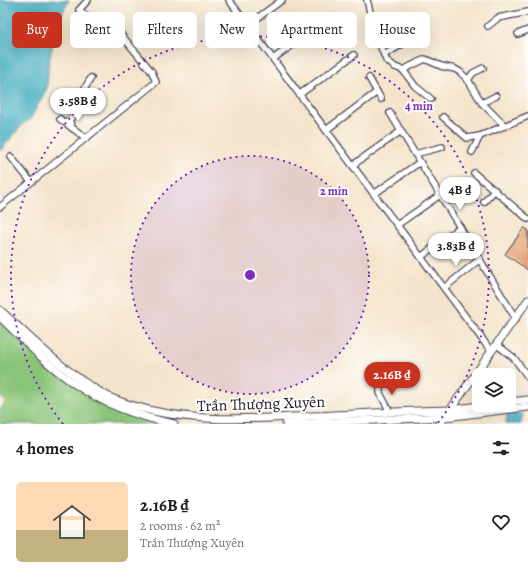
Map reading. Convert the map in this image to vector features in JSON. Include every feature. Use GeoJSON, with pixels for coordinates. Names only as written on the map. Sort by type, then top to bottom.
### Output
{"type":"FeatureCollection","features":[{"type":"Feature","properties":{"kind":"main road"},"geometry":{"type":"LineString","coordinates":[[440,424],[496,344],[525,309],[528,300]]}},
{"type":"Feature","properties":{"kind":"main road","name":"Trần Thượng Xuyên"},"geometry":{"type":"LineString","coordinates":[[0,310],[59,365],[111,398],[137,408],[189,420],[230,421],[450,410],[472,407]]}},
{"type":"Feature","properties":{"kind":"main road"},"geometry":{"type":"LineString","coordinates":[[0,317],[55,369],[76,385],[134,413],[174,424]]}},
{"type":"Feature","properties":{"kind":"main road"},"geometry":{"type":"LineString","coordinates":[[516,401],[528,400]]}},
{"type":"Feature","properties":{"kind":"main road","name":"Trần Thượng Xuyên"},"geometry":{"type":"LineString","coordinates":[[286,424],[445,417],[528,407]]}},
{"type":"Feature","properties":{"kind":"main road"},"geometry":{"type":"LineString","coordinates":[[414,418],[420,424]]}},
{"type":"Feature","properties":{"kind":"street"},"geometry":{"type":"LineString","coordinates":[[0,207],[156,82],[152,72],[114,26],[111,24],[100,27],[79,10],[88,0]]}},
{"type":"Feature","properties":{"kind":"street"},"geometry":{"type":"LineString","coordinates":[[229,0],[238,12]]}},
{"type":"Feature","properties":{"kind":"street"},"geometry":{"type":"LineString","coordinates":[[259,17],[282,0]]}},
{"type":"Feature","properties":{"kind":"street"},"geometry":{"type":"LineString","coordinates":[[367,0],[375,32],[384,55],[389,63],[403,70],[415,86],[431,99]]}},
{"type":"Feature","properties":{"kind":"street"},"geometry":{"type":"LineString","coordinates":[[488,26],[498,18],[528,12]]}},
{"type":"Feature","properties":{"kind":"street"},"geometry":{"type":"LineString","coordinates":[[518,34],[528,30]]}},
{"type":"Feature","properties":{"kind":"street"},"geometry":{"type":"LineString","coordinates":[[259,40],[491,351]]}},
{"type":"Feature","properties":{"kind":"street"},"geometry":{"type":"LineString","coordinates":[[273,59],[288,48]]}},
{"type":"Feature","properties":{"kind":"street"},"geometry":{"type":"LineString","coordinates":[[384,55],[396,48]]}},
{"type":"Feature","properties":{"kind":"street"},"geometry":{"type":"LineString","coordinates":[[300,94],[354,55]]}},
{"type":"Feature","properties":{"kind":"street"},"geometry":{"type":"LineString","coordinates":[[403,70],[421,60],[429,60],[441,66],[455,69],[468,80],[482,103],[504,126]]}},
{"type":"Feature","properties":{"kind":"street"},"geometry":{"type":"LineString","coordinates":[[468,80],[473,73],[483,68]]}},
{"type":"Feature","properties":{"kind":"street"},"geometry":{"type":"LineString","coordinates":[[72,128],[68,120],[79,110],[82,102],[82,93],[91,78]]}},
{"type":"Feature","properties":{"kind":"street"},"geometry":{"type":"LineString","coordinates":[[369,78],[381,99]]}},
{"type":"Feature","properties":{"kind":"street"},"geometry":{"type":"LineString","coordinates":[[326,130],[377,92]]}},
{"type":"Feature","properties":{"kind":"street"},"geometry":{"type":"LineString","coordinates":[[482,103],[496,96]]}},
{"type":"Feature","properties":{"kind":"street"},"geometry":{"type":"LineString","coordinates":[[390,113],[516,318]]}},
{"type":"Feature","properties":{"kind":"street"},"geometry":{"type":"LineString","coordinates":[[443,117],[464,137],[471,138],[480,136],[528,117]]}},
{"type":"Feature","properties":{"kind":"street"},"geometry":{"type":"LineString","coordinates":[[60,119],[86,138]]}},
{"type":"Feature","properties":{"kind":"street"},"geometry":{"type":"LineString","coordinates":[[353,165],[401,130]]}},
{"type":"Feature","properties":{"kind":"street"},"geometry":{"type":"LineString","coordinates":[[472,152],[480,136]]}},
{"type":"Feature","properties":{"kind":"street"},"geometry":{"type":"LineString","coordinates":[[415,154],[442,147]]}},
{"type":"Feature","properties":{"kind":"street"},"geometry":{"type":"LineString","coordinates":[[11,157],[31,182]]}},
{"type":"Feature","properties":{"kind":"street"},"geometry":{"type":"LineString","coordinates":[[374,194],[420,162]]}},
{"type":"Feature","properties":{"kind":"street"},"geometry":{"type":"LineString","coordinates":[[474,173],[528,218]]}},
{"type":"Feature","properties":{"kind":"street"},"geometry":{"type":"LineString","coordinates":[[484,202],[495,190]]}},
{"type":"Feature","properties":{"kind":"street"},"geometry":{"type":"LineString","coordinates":[[397,225],[440,195]]}},
{"type":"Feature","properties":{"kind":"street"},"geometry":{"type":"LineString","coordinates":[[421,257],[460,227]]}},
{"type":"Feature","properties":{"kind":"street"},"geometry":{"type":"LineString","coordinates":[[444,288],[480,259]]}},
{"type":"Feature","properties":{"kind":"street"},"geometry":{"type":"LineString","coordinates":[[496,344],[514,358],[528,377]]}},
{"type":"Feature","properties":{"kind":"street"},"geometry":{"type":"LineString","coordinates":[[380,383],[380,393],[390,412]]}},
{"type":"Feature","properties":{"kind":"green space"},"geometry":{"type":"Polygon","coordinates":[[[0,320],[53,371],[134,417],[158,424],[0,424],[0,410],[6,402],[0,396],[0,320]]]}},
{"type":"Feature","properties":{"kind":"water"},"geometry":{"type":"Polygon","coordinates":[[[0,0],[69,0],[62,15],[62,12],[12,12],[12,48],[52,48],[49,60],[47,88],[30,120],[24,123],[0,151],[0,0]]]}},
{"type":"Feature","properties":{"kind":"water"},"geometry":{"type":"Polygon","coordinates":[[[507,412],[523,414],[521,424],[506,424],[507,412]]]}},
{"type":"Feature","properties":{"kind":"building"},"geometry":{"type":"Polygon","coordinates":[[[524,228],[528,230],[528,270],[505,254],[524,228]]]}}]}
